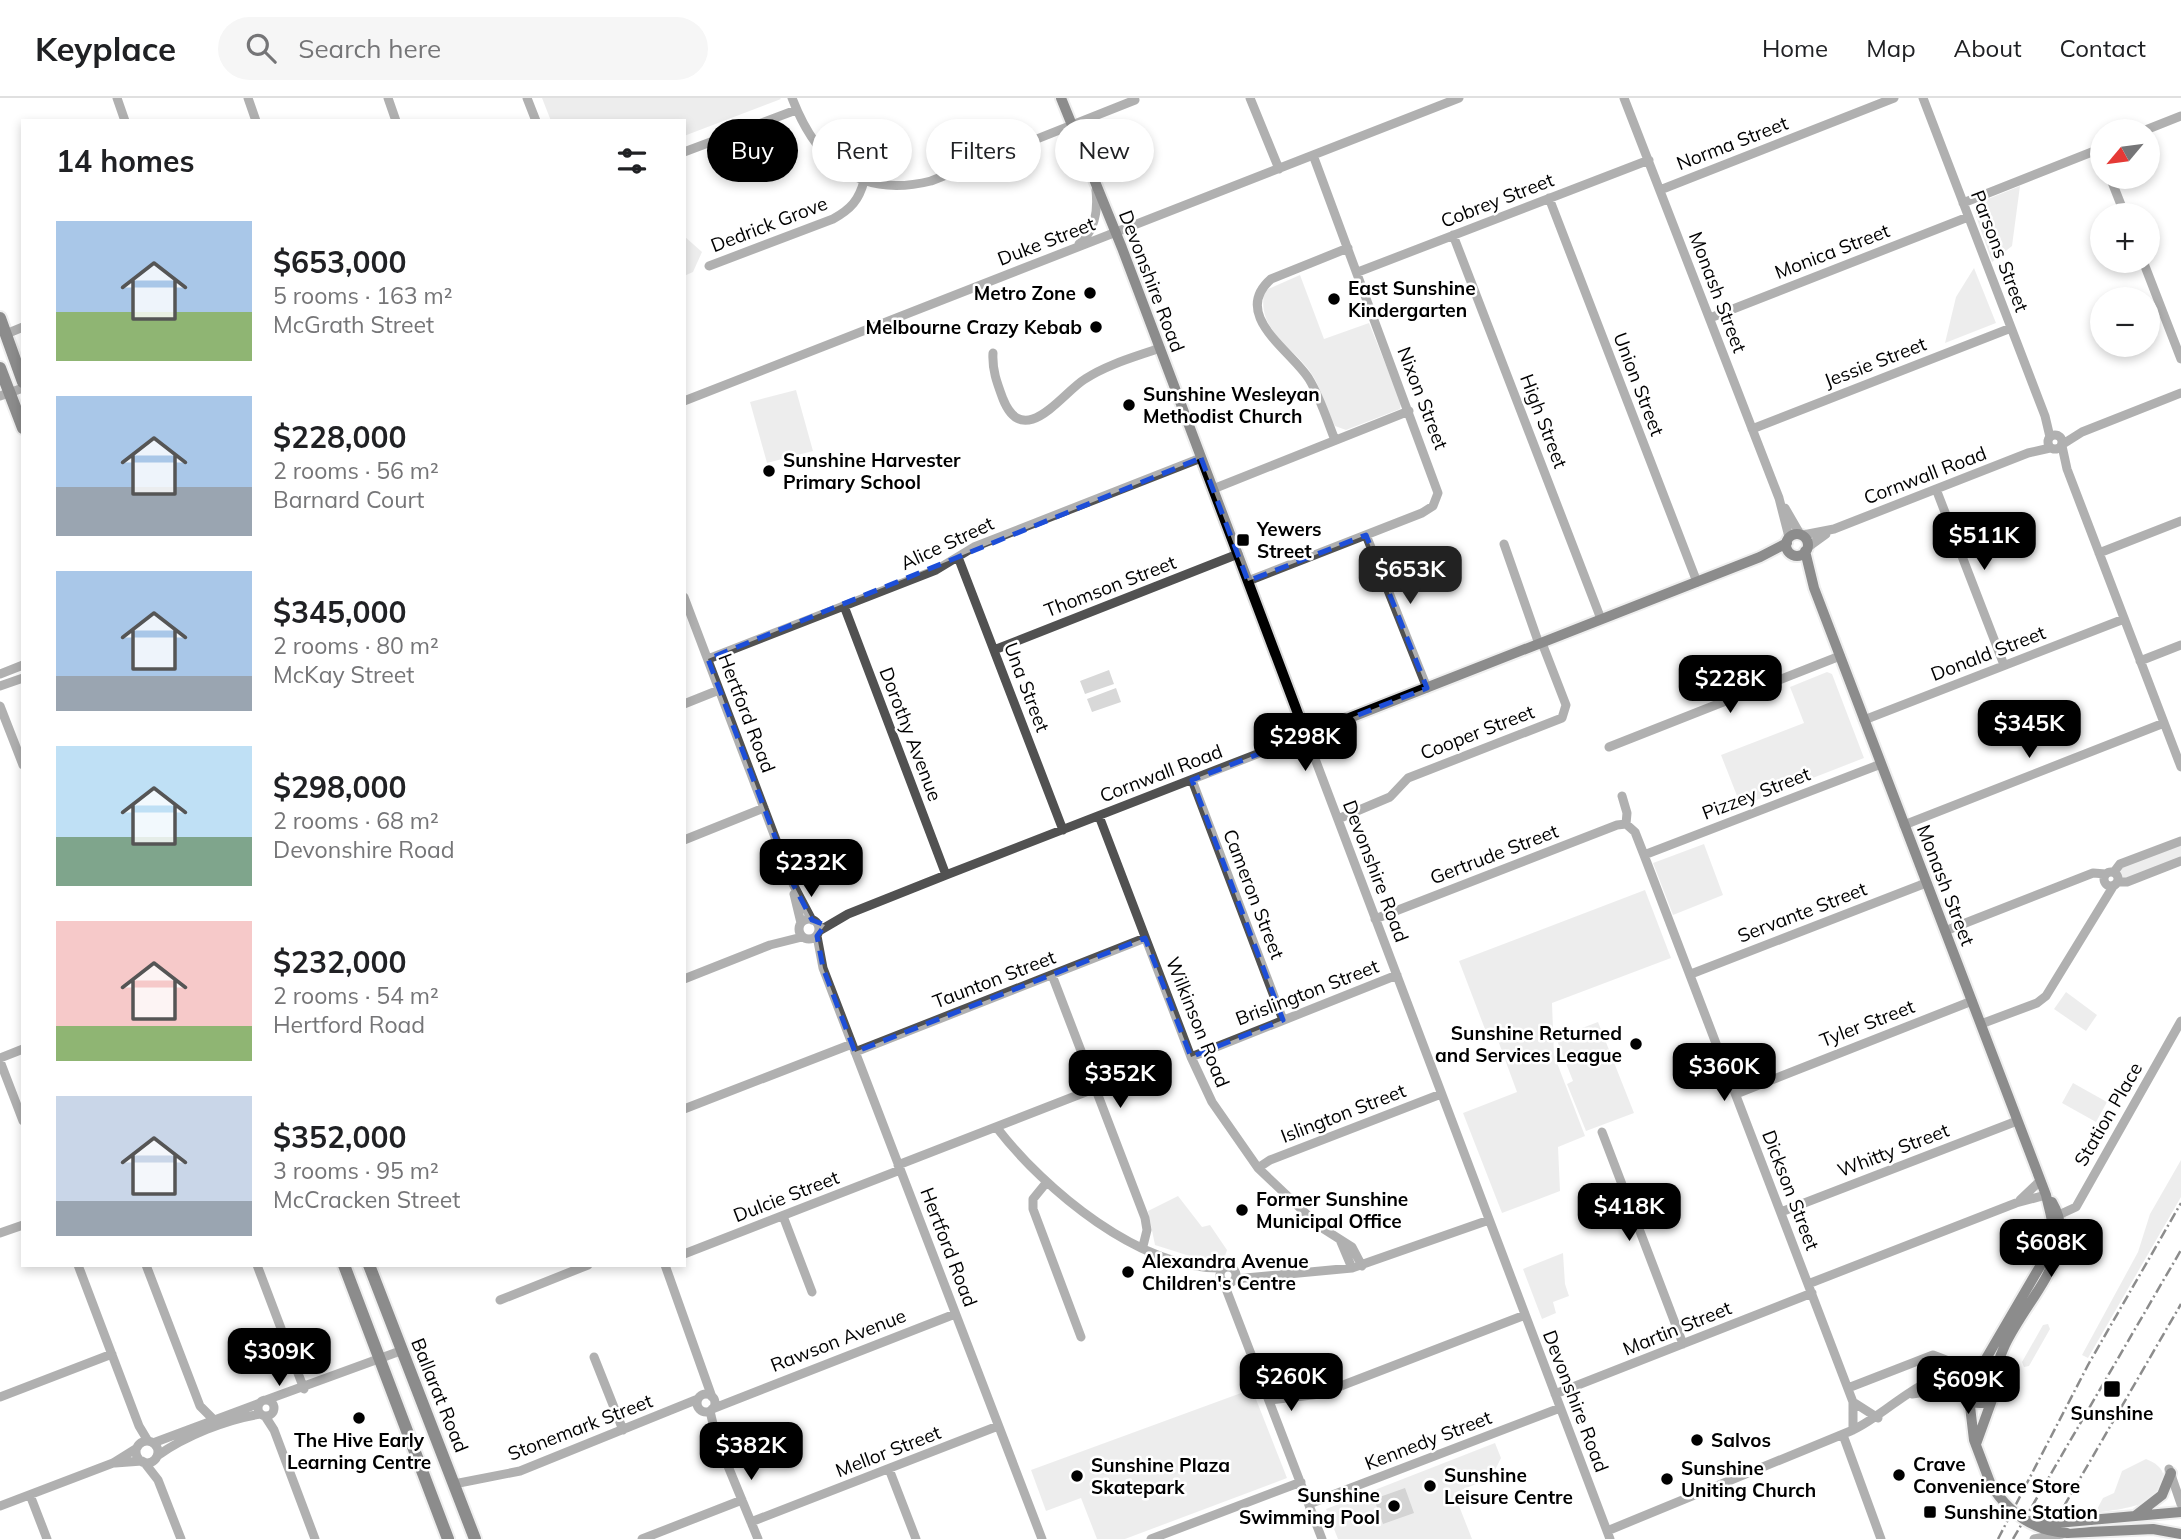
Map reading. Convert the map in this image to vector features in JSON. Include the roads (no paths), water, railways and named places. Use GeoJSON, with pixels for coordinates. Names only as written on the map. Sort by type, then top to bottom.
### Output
{"type":"FeatureCollection","features":[{"type":"Feature","properties":{"kind":"highway"},"geometry":{"type":"LineString","coordinates":[[0,318],[21,376]]}},
{"type":"Feature","properties":{"kind":"highway"},"geometry":{"type":"LineString","coordinates":[[2,383],[21,424]]}},
{"type":"Feature","properties":{"kind":"highway"},"geometry":{"type":"LineString","coordinates":[[345,1267],[448,1539]]}},
{"type":"Feature","properties":{"kind":"highway","name":"Ballarat Road"},"geometry":{"type":"LineString","coordinates":[[370,1267],[475,1539]]}},
{"type":"Feature","properties":{"kind":"main road","name":"Devonshire Road"},"geometry":{"type":"LineString","coordinates":[[1061,98],[1069,119]]}},
{"type":"Feature","properties":{"kind":"main road","name":"Devonshire Road"},"geometry":{"type":"LineString","coordinates":[[1095,184],[1306,735]]}},
{"type":"Feature","properties":{"kind":"main road","name":"Cornwall Road"},"geometry":{"type":"LineString","coordinates":[[1306,735],[1797,545]]}},
{"type":"Feature","properties":{"kind":"main road","name":"Monash Street"},"geometry":{"type":"LineString","coordinates":[[1797,545],[2055,1217]]}},
{"type":"Feature","properties":{"kind":"main road"},"geometry":{"type":"LineString","coordinates":[[2021,1519],[2052,1523],[2181,1513],[2181,1532],[2153,1529],[2067,1534],[2045,1531],[2021,1519],[1991,1485],[1976,1447],[1966,1382],[1976,1374],[2059,1254],[2062,1234],[2055,1217]]}},
{"type":"Feature","properties":{"kind":"main road"},"geometry":{"type":"LineString","coordinates":[[1976,1447],[1995,1389],[2000,1355],[2024,1302]]}},
{"type":"Feature","properties":{"kind":"main road"},"geometry":{"type":"LineString","coordinates":[[1976,1374],[1988,1376],[1995,1389]]}},
{"type":"Feature","properties":{"kind":"main road"},"geometry":{"type":"LineString","coordinates":[[1968,1396],[1977,1403],[1985,1402],[1995,1389]]}},
{"type":"Feature","properties":{"kind":"main road"},"geometry":{"type":"LineString","coordinates":[[2135,1516],[2162,1496],[2174,1478]]}},
{"type":"Feature","properties":{"kind":"street"},"geometry":{"type":"LineString","coordinates":[[117,98],[124,119]]}},
{"type":"Feature","properties":{"kind":"street"},"geometry":{"type":"LineString","coordinates":[[248,98],[255,119]]}},
{"type":"Feature","properties":{"kind":"street"},"geometry":{"type":"LineString","coordinates":[[388,98],[395,119]]}},
{"type":"Feature","properties":{"kind":"street"},"geometry":{"type":"LineString","coordinates":[[527,98],[535,119]]}},
{"type":"Feature","properties":{"kind":"street"},"geometry":{"type":"LineString","coordinates":[[792,98],[812,140]]}},
{"type":"Feature","properties":{"kind":"street"},"geometry":{"type":"LineString","coordinates":[[1251,98],[1279,169]]}},
{"type":"Feature","properties":{"kind":"street","name":"Duke Street"},"geometry":{"type":"LineString","coordinates":[[686,400],[1460,98]]}},
{"type":"Feature","properties":{"kind":"street","name":"Monash Street"},"geometry":{"type":"LineString","coordinates":[[1624,98],[1797,545]]}},
{"type":"Feature","properties":{"kind":"street","name":"Norma Street"},"geometry":{"type":"LineString","coordinates":[[1660,190],[1895,98]]}},
{"type":"Feature","properties":{"kind":"street","name":"Parsons Street"},"geometry":{"type":"LineString","coordinates":[[1923,98],[2181,768]]}},
{"type":"Feature","properties":{"kind":"street"},"geometry":{"type":"LineString","coordinates":[[1089,119],[1135,100]]}},
{"type":"Feature","properties":{"kind":"street"},"geometry":{"type":"LineString","coordinates":[[686,151],[796,110]]}},
{"type":"Feature","properties":{"kind":"street"},"geometry":{"type":"LineString","coordinates":[[2160,124],[2181,116]]}},
{"type":"Feature","properties":{"kind":"street"},"geometry":{"type":"LineString","coordinates":[[868,182],[885,186],[908,186],[931,181],[1055,133]]}},
{"type":"Feature","properties":{"kind":"street","name":"Nixon Street"},"geometry":{"type":"LineString","coordinates":[[1313,155],[1438,487],[1438,497],[1433,506],[1366,536]]}},
{"type":"Feature","properties":{"kind":"street"},"geometry":{"type":"LineString","coordinates":[[1963,203],[2090,155]]}},
{"type":"Feature","properties":{"kind":"street","name":"Cobrey Street"},"geometry":{"type":"LineString","coordinates":[[1358,272],[1648,160]]}},
{"type":"Feature","properties":{"kind":"street","name":"Dedrick Grove"},"geometry":{"type":"LineString","coordinates":[[709,266],[833,219],[847,211],[859,198],[864,182]]}},
{"type":"Feature","properties":{"kind":"street"},"geometry":{"type":"LineString","coordinates":[[1076,247],[1092,228],[1097,202],[1095,184]]}},
{"type":"Feature","properties":{"kind":"street","name":"Union Street"},"geometry":{"type":"LineString","coordinates":[[1549,198],[1697,582]]}},
{"type":"Feature","properties":{"kind":"street","name":"Monica Street"},"geometry":{"type":"LineString","coordinates":[[1710,318],[1968,217]]}},
{"type":"Feature","properties":{"kind":"street","name":"High Street"},"geometry":{"type":"LineString","coordinates":[[1453,235],[1601,619]]}},
{"type":"Feature","properties":{"kind":"street"},"geometry":{"type":"LineString","coordinates":[[1335,440],[1309,379],[1274,342],[1262,320],[1258,303],[1265,285],[1271,279],[1348,248]]}},
{"type":"Feature","properties":{"kind":"street"},"geometry":{"type":"LineString","coordinates":[[2148,273],[2181,359]]}},
{"type":"Feature","properties":{"kind":"street"},"geometry":{"type":"LineString","coordinates":[[6,334],[21,328]]}},
{"type":"Feature","properties":{"kind":"street","name":"Jessie Street"},"geometry":{"type":"LineString","coordinates":[[1752,429],[2011,328]]}},
{"type":"Feature","properties":{"kind":"street"},"geometry":{"type":"LineString","coordinates":[[993,353],[993,374],[1007,409],[1016,418],[1029,420],[1046,413],[1096,373],[1160,348]]}},
{"type":"Feature","properties":{"kind":"street"},"geometry":{"type":"LineString","coordinates":[[2,383],[21,388]]}},
{"type":"Feature","properties":{"kind":"street","name":"Cornwall Road"},"geometry":{"type":"LineString","coordinates":[[1797,545],[2181,393]]}},
{"type":"Feature","properties":{"kind":"street"},"geometry":{"type":"LineString","coordinates":[[1213,489],[1409,411]]}},
{"type":"Feature","properties":{"kind":"street","name":"Alice Street"},"geometry":{"type":"LineString","coordinates":[[708,659],[936,570],[958,556],[1201,458]]}},
{"type":"Feature","properties":{"kind":"street"},"geometry":{"type":"LineString","coordinates":[[1936,489],[2004,665]]}},
{"type":"Feature","properties":{"kind":"street"},"geometry":{"type":"LineString","coordinates":[[2099,553],[2181,521]]}},
{"type":"Feature","properties":{"kind":"street"},"geometry":{"type":"LineString","coordinates":[[1248,581],[1366,536],[1427,688]]}},
{"type":"Feature","properties":{"kind":"street"},"geometry":{"type":"LineString","coordinates":[[1504,544],[1541,643]]}},
{"type":"Feature","properties":{"kind":"street","name":"Thomson Street"},"geometry":{"type":"LineString","coordinates":[[994,650],[1238,554]]}},
{"type":"Feature","properties":{"kind":"street","name":"Una Street"},"geometry":{"type":"LineString","coordinates":[[958,556],[1063,830]]}},
{"type":"Feature","properties":{"kind":"street","name":"Hertford Road"},"geometry":{"type":"LineString","coordinates":[[686,602],[792,882],[816,927],[823,968]]}},
{"type":"Feature","properties":{"kind":"street","name":"Dorothy Avenue"},"geometry":{"type":"LineString","coordinates":[[844,606],[946,875]]}},
{"type":"Feature","properties":{"kind":"street","name":"Donald Street"},"geometry":{"type":"LineString","coordinates":[[1864,720],[2124,619]]}},
{"type":"Feature","properties":{"kind":"street","name":"Cooper Street"},"geometry":{"type":"LineString","coordinates":[[1338,819],[1390,797],[1408,778],[1562,718],[1566,705],[1541,643]]}},
{"type":"Feature","properties":{"kind":"street"},"geometry":{"type":"LineString","coordinates":[[2140,661],[2181,645]]}},
{"type":"Feature","properties":{"kind":"street"},"geometry":{"type":"LineString","coordinates":[[1609,747],[1840,656]]}},
{"type":"Feature","properties":{"kind":"street"},"geometry":{"type":"LineString","coordinates":[[0,674],[21,666]]}},
{"type":"Feature","properties":{"kind":"street"},"geometry":{"type":"LineString","coordinates":[[0,687],[21,679]]}},
{"type":"Feature","properties":{"kind":"street"},"geometry":{"type":"LineString","coordinates":[[686,703],[719,690]]}},
{"type":"Feature","properties":{"kind":"street"},"geometry":{"type":"LineString","coordinates":[[0,706],[21,760]]}},
{"type":"Feature","properties":{"kind":"street"},"geometry":{"type":"LineString","coordinates":[[1904,825],[2164,723]]}},
{"type":"Feature","properties":{"kind":"street","name":"Cornwall Road"},"geometry":{"type":"LineString","coordinates":[[816,927],[1306,735]]}},
{"type":"Feature","properties":{"kind":"street","name":"Devonshire Road"},"geometry":{"type":"LineString","coordinates":[[1306,735],[1609,1535]]}},
{"type":"Feature","properties":{"kind":"street","name":"Pizzey Street"},"geometry":{"type":"LineString","coordinates":[[1644,855],[1881,764]]}},
{"type":"Feature","properties":{"kind":"street","name":"Cameron Street"},"geometry":{"type":"LineString","coordinates":[[1192,780],[1283,1020]]}},
{"type":"Feature","properties":{"kind":"street","name":"Dickson Street"},"geometry":{"type":"LineString","coordinates":[[1622,796],[1627,813],[1626,824],[1635,832],[1848,1388],[1853,1402],[1853,1430]]}},
{"type":"Feature","properties":{"kind":"street"},"geometry":{"type":"LineString","coordinates":[[686,839],[764,808]]}},
{"type":"Feature","properties":{"kind":"street","name":"Wilkinson Road"},"geometry":{"type":"LineString","coordinates":[[1099,816],[1191,1056],[1225,1123],[1258,1168],[1293,1203],[1340,1241],[1357,1267]]}},
{"type":"Feature","properties":{"kind":"street","name":"Gertrude Street"},"geometry":{"type":"LineString","coordinates":[[1375,919],[1617,825],[1626,824]]}},
{"type":"Feature","properties":{"kind":"street"},"geometry":{"type":"LineString","coordinates":[[1981,1024],[2041,1000],[2050,990],[2103,899],[2110,879],[2120,864],[2181,841]]}},
{"type":"Feature","properties":{"kind":"street"},"geometry":{"type":"LineString","coordinates":[[1945,931],[2097,871],[2110,879],[2127,883],[2181,861]]}},
{"type":"Feature","properties":{"kind":"street","name":"Hertford Road"},"geometry":{"type":"LineString","coordinates":[[792,882],[802,932],[823,968],[1042,1539]]}},
{"type":"Feature","properties":{"kind":"street","name":"Servante Street"},"geometry":{"type":"LineString","coordinates":[[1691,975],[1926,883]]}},
{"type":"Feature","properties":{"kind":"street"},"geometry":{"type":"LineString","coordinates":[[802,932],[816,927]]}},
{"type":"Feature","properties":{"kind":"street"},"geometry":{"type":"LineString","coordinates":[[686,978],[816,927]]}},
{"type":"Feature","properties":{"kind":"street","name":"Taunton Street"},"geometry":{"type":"LineString","coordinates":[[686,1108],[1052,975],[1145,938]]}},
{"type":"Feature","properties":{"kind":"street"},"geometry":{"type":"LineString","coordinates":[[1052,975],[1145,1218],[1147,1230],[1143,1246]]}},
{"type":"Feature","properties":{"kind":"street","name":"Brislington Street"},"geometry":{"type":"LineString","coordinates":[[1191,1056],[1396,975]]}},
{"type":"Feature","properties":{"kind":"street","name":"Tyler Street"},"geometry":{"type":"LineString","coordinates":[[1737,1094],[1972,1001]]}},
{"type":"Feature","properties":{"kind":"street","name":"Station Place"},"geometry":{"type":"LineString","coordinates":[[2055,1217],[2073,1210],[2079,1202],[2181,1021]]}},
{"type":"Feature","properties":{"kind":"street"},"geometry":{"type":"LineString","coordinates":[[21,1050],[0,1059],[21,1116]]}},
{"type":"Feature","properties":{"kind":"street","name":"Dulcie Street"},"geometry":{"type":"LineString","coordinates":[[686,1253],[1096,1088]]}},
{"type":"Feature","properties":{"kind":"street","name":"Islington Street"},"geometry":{"type":"LineString","coordinates":[[1258,1168],[1270,1160],[1441,1094]]}},
{"type":"Feature","properties":{"kind":"street","name":"Whitty Street"},"geometry":{"type":"LineString","coordinates":[[1781,1213],[2017,1121]]}},
{"type":"Feature","properties":{"kind":"street"},"geometry":{"type":"LineString","coordinates":[[997,1128],[1045,1183],[1092,1219],[1143,1246],[1228,1276],[1300,1275],[1357,1267],[1489,1220]]}},
{"type":"Feature","properties":{"kind":"street"},"geometry":{"type":"LineString","coordinates":[[1602,1132],[1683,1345]]}},
{"type":"Feature","properties":{"kind":"street","name":"Martin Street"},"geometry":{"type":"LineString","coordinates":[[2016,1203],[2040,1181]]}},
{"type":"Feature","properties":{"kind":"street"},"geometry":{"type":"LineString","coordinates":[[1045,1183],[1033,1199],[1033,1209],[1081,1337]]}},
{"type":"Feature","properties":{"kind":"street","name":"Martin Street"},"geometry":{"type":"LineString","coordinates":[[1555,1394],[1683,1345],[1810,1288],[2016,1203],[2046,1195]]}},
{"type":"Feature","properties":{"kind":"street"},"geometry":{"type":"LineString","coordinates":[[783,1216],[812,1292]]}},
{"type":"Feature","properties":{"kind":"street"},"geometry":{"type":"LineString","coordinates":[[0,1233],[21,1226]]}},
{"type":"Feature","properties":{"kind":"street"},"geometry":{"type":"LineString","coordinates":[[79,1267],[145,1443],[158,1448],[158,1480]]}},
{"type":"Feature","properties":{"kind":"street"},"geometry":{"type":"LineString","coordinates":[[147,1267],[200,1406],[213,1419]]}},
{"type":"Feature","properties":{"kind":"street"},"geometry":{"type":"LineString","coordinates":[[258,1267],[304,1389]]}},
{"type":"Feature","properties":{"kind":"street"},"geometry":{"type":"LineString","coordinates":[[500,1300],[583,1267]]}},
{"type":"Feature","properties":{"kind":"street"},"geometry":{"type":"LineString","coordinates":[[666,1267],[706,1376],[706,1404],[716,1437],[758,1539]]}},
{"type":"Feature","properties":{"kind":"street"},"geometry":{"type":"LineString","coordinates":[[1228,1276],[1231,1298],[1322,1539]]}},
{"type":"Feature","properties":{"kind":"street","name":"Rawson Avenue"},"geometry":{"type":"LineString","coordinates":[[706,1404],[734,1400],[955,1314]]}},
{"type":"Feature","properties":{"kind":"street"},"geometry":{"type":"LineString","coordinates":[[1270,1400],[1320,1394],[1525,1315]]}},
{"type":"Feature","properties":{"kind":"street"},"geometry":{"type":"LineString","coordinates":[[0,1506],[113,1463],[145,1443],[304,1389],[403,1350]]}},
{"type":"Feature","properties":{"kind":"street"},"geometry":{"type":"LineString","coordinates":[[0,1397],[112,1354]]}},
{"type":"Feature","properties":{"kind":"street"},"geometry":{"type":"LineString","coordinates":[[1848,1388],[1933,1355],[1946,1360]]}},
{"type":"Feature","properties":{"kind":"street"},"geometry":{"type":"LineString","coordinates":[[594,1357],[623,1430]]}},
{"type":"Feature","properties":{"kind":"street"},"geometry":{"type":"LineString","coordinates":[[1609,1535],[1878,1418],[1912,1394],[1925,1381],[1962,1372],[1976,1374]]}},
{"type":"Feature","properties":{"kind":"street"},"geometry":{"type":"LineString","coordinates":[[113,1463],[143,1462],[157,1457],[184,1441],[246,1416],[267,1414],[304,1389]]}},
{"type":"Feature","properties":{"kind":"street"},"geometry":{"type":"LineString","coordinates":[[1912,1394],[1940,1390],[1968,1396]]}},
{"type":"Feature","properties":{"kind":"street"},"geometry":{"type":"LineString","coordinates":[[263,1402],[316,1539]]}},
{"type":"Feature","properties":{"kind":"street"},"geometry":{"type":"LineString","coordinates":[[1853,1402],[1878,1418]]}},
{"type":"Feature","properties":{"kind":"street","name":"Stonemark Street"},"geometry":{"type":"LineString","coordinates":[[454,1484],[520,1471],[677,1410],[706,1404]]}},
{"type":"Feature","properties":{"kind":"street"},"geometry":{"type":"LineString","coordinates":[[197,1426],[200,1406]]}},
{"type":"Feature","properties":{"kind":"street","name":"Kennedy Street"},"geometry":{"type":"LineString","coordinates":[[1309,1504],[1560,1408]]}},
{"type":"Feature","properties":{"kind":"street","name":"Mellor Street"},"geometry":{"type":"LineString","coordinates":[[751,1522],[998,1426]]}},
{"type":"Feature","properties":{"kind":"street"},"geometry":{"type":"LineString","coordinates":[[1843,1435],[1881,1539]]}},
{"type":"Feature","properties":{"kind":"street"},"geometry":{"type":"LineString","coordinates":[[145,1443],[137,1456],[158,1480],[181,1539]]}},
{"type":"Feature","properties":{"kind":"street"},"geometry":{"type":"LineString","coordinates":[[889,1469],[916,1539]]}},
{"type":"Feature","properties":{"kind":"street"},"geometry":{"type":"LineString","coordinates":[[2174,1478],[2181,1504]]}},
{"type":"Feature","properties":{"kind":"street"},"geometry":{"type":"LineString","coordinates":[[1152,1539],[1301,1482]]}},
{"type":"Feature","properties":{"kind":"street"},"geometry":{"type":"LineString","coordinates":[[30,1495],[47,1539]]}},
{"type":"Feature","properties":{"kind":"street"},"geometry":{"type":"LineString","coordinates":[[642,1539],[742,1500]]}},
{"type":"Feature","properties":{"kind":"street"},"geometry":{"type":"LineString","coordinates":[[2034,1539],[2067,1534]]}},
{"type":"Feature","properties":{"kind":"railway"},"geometry":{"type":"LineString","coordinates":[[1998,1539],[2088,1365],[2181,1203]]}},
{"type":"Feature","properties":{"kind":"railway"},"geometry":{"type":"LineString","coordinates":[[2013,1539],[2181,1250]]}},
{"type":"Feature","properties":{"kind":"railway"},"geometry":{"type":"LineString","coordinates":[[2045,1539],[2181,1304]]}},
{"type":"Feature","properties":{"kind":"place","name":"Metro Zone"},"geometry":{"type":"Point","coordinates":[1090,293]}},
{"type":"Feature","properties":{"kind":"place","name":"East Sunshine Kindergarten"},"geometry":{"type":"Point","coordinates":[1334,299]}},
{"type":"Feature","properties":{"kind":"place","name":"Melbourne Crazy Kebab"},"geometry":{"type":"Point","coordinates":[1096,327]}},
{"type":"Feature","properties":{"kind":"place","name":"Sunshine Wesleyan Methodist Church"},"geometry":{"type":"Point","coordinates":[1129,405]}},
{"type":"Feature","properties":{"kind":"place","name":"Sunshine Harvester Primary School"},"geometry":{"type":"Point","coordinates":[769,471]}},
{"type":"Feature","properties":{"kind":"place","name":"Yewers Street"},"geometry":{"type":"Point","coordinates":[1243,540]}},
{"type":"Feature","properties":{"kind":"place","name":"Sunshine Returned and Services League"},"geometry":{"type":"Point","coordinates":[1636,1044]}},
{"type":"Feature","properties":{"kind":"place","name":"Former Sunshine Municipal Office"},"geometry":{"type":"Point","coordinates":[1242,1210]}},
{"type":"Feature","properties":{"kind":"place","name":"Alexandra Avenue Children's Centre"},"geometry":{"type":"Point","coordinates":[1128,1272]}},
{"type":"Feature","properties":{"kind":"place","name":"Sunshine"},"geometry":{"type":"Point","coordinates":[2112,1389]}},
{"type":"Feature","properties":{"kind":"place","name":"The Hive Early Learning Centre"},"geometry":{"type":"Point","coordinates":[359,1418]}},
{"type":"Feature","properties":{"kind":"place","name":"Salvos"},"geometry":{"type":"Point","coordinates":[1697,1440]}},
{"type":"Feature","properties":{"kind":"place","name":"Crave Convenience Store"},"geometry":{"type":"Point","coordinates":[1899,1475]}},
{"type":"Feature","properties":{"kind":"place","name":"Sunshine Plaza Skatepark"},"geometry":{"type":"Point","coordinates":[1077,1476]}},
{"type":"Feature","properties":{"kind":"place","name":"Sunshine Uniting Church"},"geometry":{"type":"Point","coordinates":[1667,1479]}},
{"type":"Feature","properties":{"kind":"place","name":"Sunshine Leisure Centre"},"geometry":{"type":"Point","coordinates":[1430,1486]}},
{"type":"Feature","properties":{"kind":"place","name":"Sunshine Swimming Pool"},"geometry":{"type":"Point","coordinates":[1394,1506]}},
{"type":"Feature","properties":{"kind":"place","name":"Sunshine Station"},"geometry":{"type":"Point","coordinates":[1930,1512]}}]}
